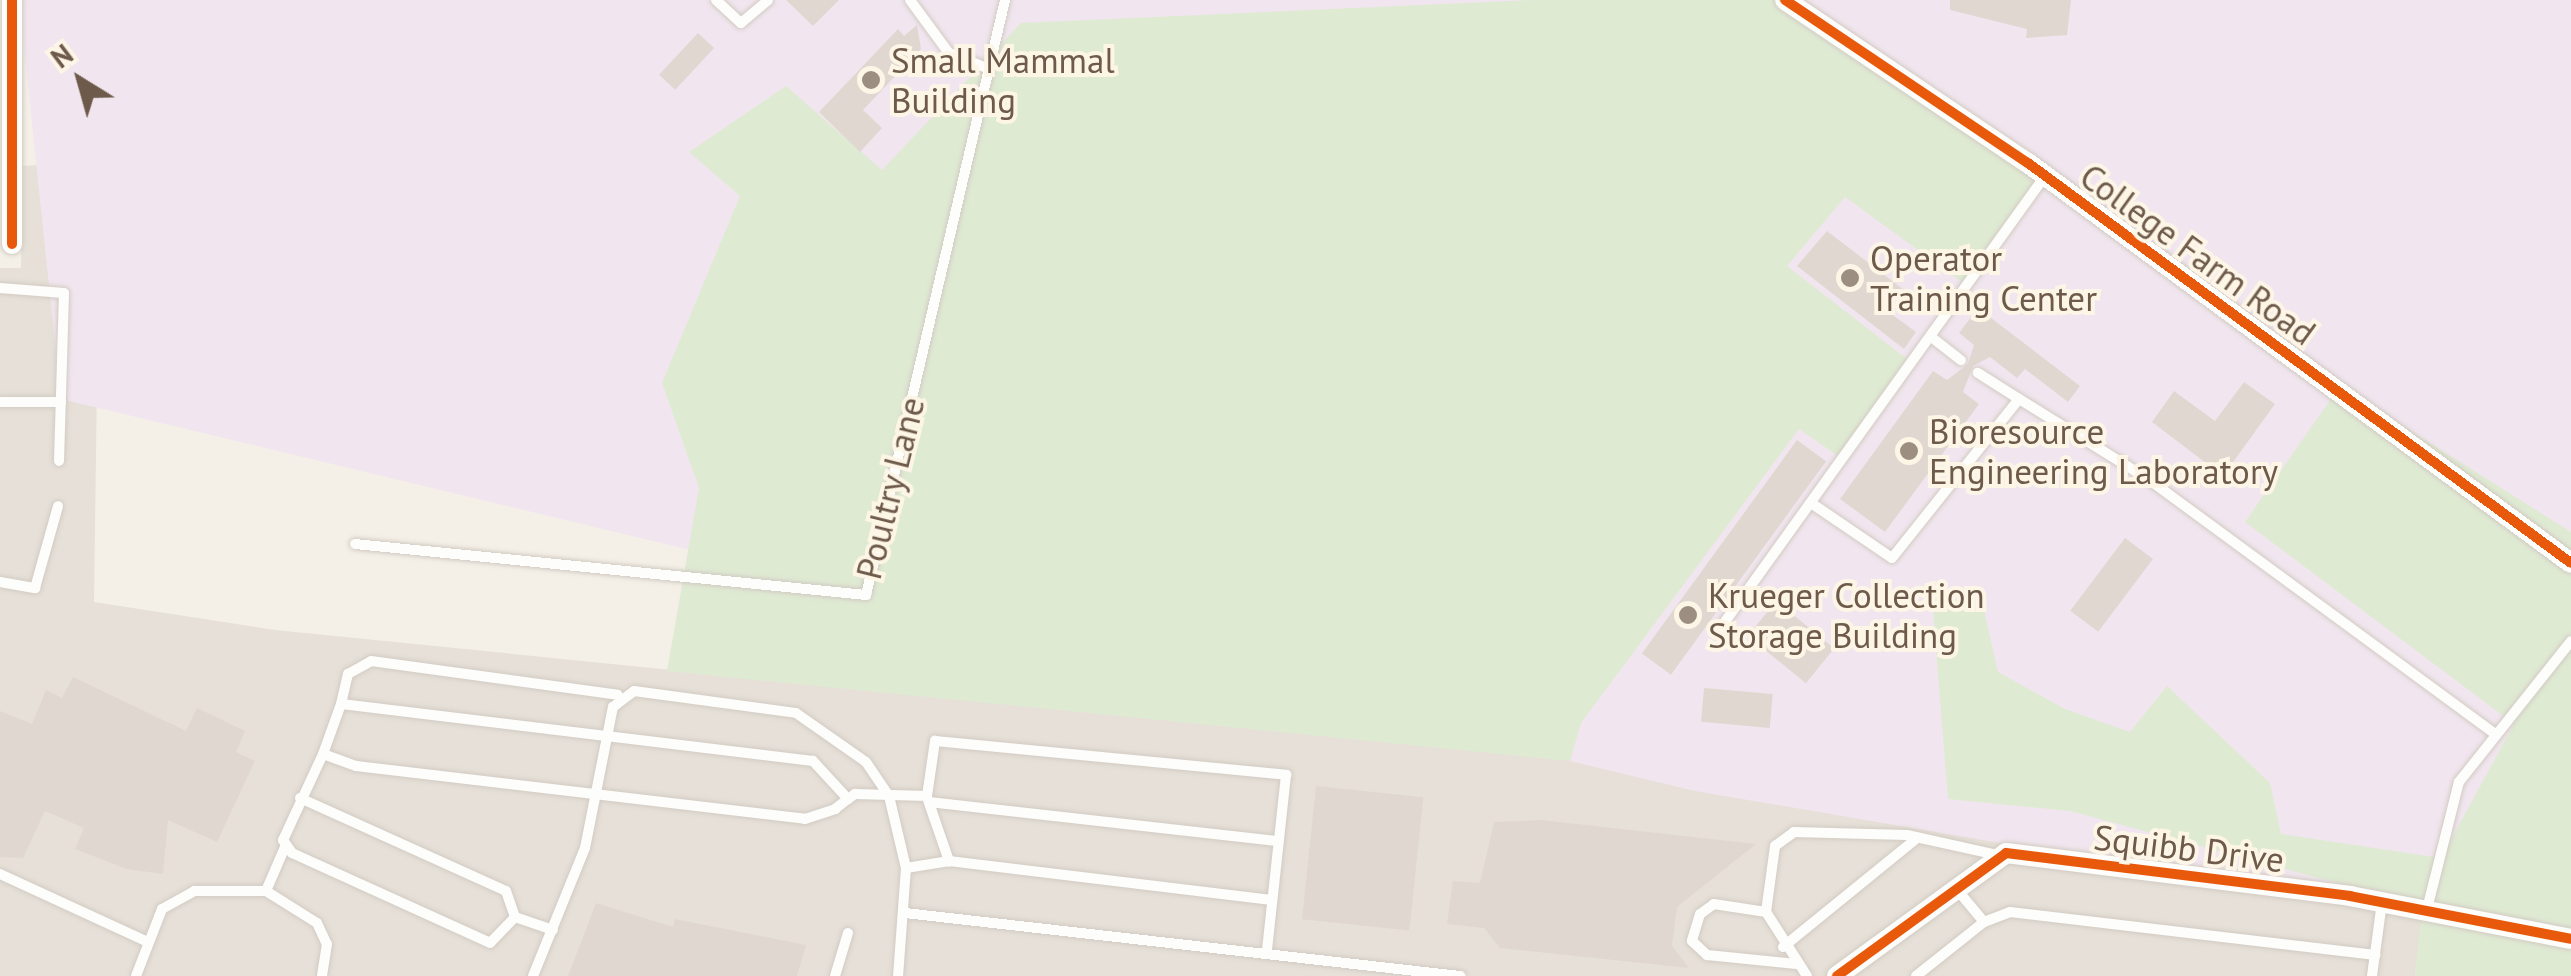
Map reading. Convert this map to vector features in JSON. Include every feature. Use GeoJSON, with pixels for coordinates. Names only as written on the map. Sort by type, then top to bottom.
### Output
{"type":"FeatureCollection","features":[{"type":"Feature","properties":{"kind":"street"},"geometry":{"type":"LineString","coordinates":[[12,0],[12,244]]}},
{"type":"Feature","properties":{"kind":"street","name":"College Farm Road"},"geometry":{"type":"LineString","coordinates":[[1785,0],[2045,176],[2571,563]]}},
{"type":"Feature","properties":{"kind":"street"},"geometry":{"type":"LineString","coordinates":[[1837,976],[1953,885],[1998,855]]}},
{"type":"Feature","properties":{"kind":"street","name":"Squibb Drive"},"geometry":{"type":"LineString","coordinates":[[1998,855],[2382,901],[2571,939]]}},
{"type":"Feature","properties":{"kind":"lane"},"geometry":{"type":"LineString","coordinates":[[716,0],[741,23],[768,0]]}},
{"type":"Feature","properties":{"kind":"lane"},"geometry":{"type":"LineString","coordinates":[[910,0],[949,53],[989,69]]}},
{"type":"Feature","properties":{"kind":"lane","name":"Poultry Lane"},"geometry":{"type":"LineString","coordinates":[[355,544],[866,596],[1006,0]]}},
{"type":"Feature","properties":{"kind":"lane"},"geometry":{"type":"LineString","coordinates":[[1719,630],[1935,340],[2045,176]]}},
{"type":"Feature","properties":{"kind":"lane"},"geometry":{"type":"LineString","coordinates":[[0,288],[64,293],[59,461]]}},
{"type":"Feature","properties":{"kind":"lane"},"geometry":{"type":"LineString","coordinates":[[1935,340],[1961,360]]}},
{"type":"Feature","properties":{"kind":"lane"},"geometry":{"type":"LineString","coordinates":[[1978,373],[2148,479],[2493,732]]}},
{"type":"Feature","properties":{"kind":"lane"},"geometry":{"type":"LineString","coordinates":[[1814,506],[1892,558],[2019,399]]}},
{"type":"Feature","properties":{"kind":"lane"},"geometry":{"type":"LineString","coordinates":[[0,402],[61,402]]}},
{"type":"Feature","properties":{"kind":"lane"},"geometry":{"type":"LineString","coordinates":[[0,582],[36,588],[58,506]]}},
{"type":"Feature","properties":{"kind":"lane"},"geometry":{"type":"LineString","coordinates":[[2428,909],[2446,818],[2493,732],[2571,641]]}},
{"type":"Feature","properties":{"kind":"lane"},"geometry":{"type":"LineString","coordinates":[[266,891],[300,798],[323,754],[348,674],[372,661],[796,713],[846,740],[890,796],[906,868],[898,976]]}},
{"type":"Feature","properties":{"kind":"lane"},"geometry":{"type":"LineString","coordinates":[[533,976],[553,930],[596,792],[618,694]]}},
{"type":"Feature","properties":{"kind":"lane"},"geometry":{"type":"LineString","coordinates":[[341,704],[814,761],[848,799]]}},
{"type":"Feature","properties":{"kind":"lane"},"geometry":{"type":"LineString","coordinates":[[948,861],[928,799],[934,742],[1286,775],[1267,950]]}},
{"type":"Feature","properties":{"kind":"lane"},"geometry":{"type":"LineString","coordinates":[[323,754],[356,766],[805,820],[848,799],[890,796],[1279,841]]}},
{"type":"Feature","properties":{"kind":"lane"},"geometry":{"type":"LineString","coordinates":[[300,798],[506,890],[515,916]]}},
{"type":"Feature","properties":{"kind":"lane"},"geometry":{"type":"LineString","coordinates":[[1806,976],[1784,947],[1766,912],[1774,846],[1794,832],[1917,838],[1998,855]]}},
{"type":"Feature","properties":{"kind":"lane"},"geometry":{"type":"LineString","coordinates":[[1784,947],[1917,838]]}},
{"type":"Feature","properties":{"kind":"lane"},"geometry":{"type":"LineString","coordinates":[[285,847],[490,944],[515,916]]}},
{"type":"Feature","properties":{"kind":"lane"},"geometry":{"type":"LineString","coordinates":[[906,868],[948,861],[1272,900]]}},
{"type":"Feature","properties":{"kind":"lane"},"geometry":{"type":"LineString","coordinates":[[0,874],[146,941]]}},
{"type":"Feature","properties":{"kind":"lane"},"geometry":{"type":"LineString","coordinates":[[1953,885],[1984,922]]}},
{"type":"Feature","properties":{"kind":"lane"},"geometry":{"type":"LineString","coordinates":[[136,976],[146,941],[162,910],[194,891],[266,891],[317,923],[326,944],[322,976]]}},
{"type":"Feature","properties":{"kind":"lane"},"geometry":{"type":"LineString","coordinates":[[2372,976],[2382,901]]}},
{"type":"Feature","properties":{"kind":"lane"},"geometry":{"type":"LineString","coordinates":[[1766,912],[1714,904],[1700,914],[1692,941],[1706,954],[1796,964]]}},
{"type":"Feature","properties":{"kind":"lane"},"geometry":{"type":"LineString","coordinates":[[1916,976],[1984,922],[2010,912],[2375,955]]}},
{"type":"Feature","properties":{"kind":"lane"},"geometry":{"type":"LineString","coordinates":[[905,913],[1267,950],[1460,976]]}},
{"type":"Feature","properties":{"kind":"lane"},"geometry":{"type":"LineString","coordinates":[[515,916],[553,930]]}},
{"type":"Feature","properties":{"kind":"lane"},"geometry":{"type":"LineString","coordinates":[[835,976],[848,933]]}},
{"type":"Feature","properties":{"kind":"shaded area"},"geometry":{"type":"Polygon","coordinates":[[[19,0],[2571,0],[2571,940],[1695,791],[61,399],[19,0]]]}},
{"type":"Feature","properties":{"kind":"shaded area"},"geometry":{"type":"Polygon","coordinates":[[[100,161],[94,602],[275,630],[1569,760],[2423,906],[2415,976],[0,976],[0,268],[21,268],[22,166],[100,161]]]}},
{"type":"Feature","properties":{"kind":"green space"},"geometry":{"type":"Polygon","coordinates":[[[1531,0],[1793,0],[2045,168],[1962,282],[1845,197],[1787,266],[1911,362],[1841,458],[1799,429],[1581,723],[1570,761],[667,671],[699,488],[662,383],[740,196],[689,152],[786,86],[882,170],[1021,23],[1531,0]]]}},
{"type":"Feature","properties":{"kind":"green space"},"geometry":{"type":"Polygon","coordinates":[[[2340,386],[2571,532],[2571,976],[2415,976],[2422,906],[2070,811],[1948,799],[1932,598],[1982,601],[1998,672],[2065,709],[2130,732],[2167,686],[2270,783],[2281,834],[2441,858],[2514,724],[2245,522],[2340,386]]]}},
{"type":"Feature","properties":{"kind":"building"},"geometry":{"type":"Polygon","coordinates":[[[786,0],[839,0],[813,26],[786,0]]]}},
{"type":"Feature","properties":{"kind":"building"},"geometry":{"type":"Polygon","coordinates":[[[1950,0],[2071,0],[2067,35],[2026,38],[2027,29],[1950,10],[1950,0]]]}},
{"type":"Feature","properties":{"kind":"building","name":"Small Mammal Building"},"geometry":{"type":"Polygon","coordinates":[[[917,25],[921,49],[863,110],[882,128],[860,152],[819,112],[898,29],[904,36],[917,25]]]}},
{"type":"Feature","properties":{"kind":"building"},"geometry":{"type":"Polygon","coordinates":[[[698,33],[714,48],[675,90],[659,75],[698,33]]]}},
{"type":"Feature","properties":{"kind":"building","name":"Operator Training Center"},"geometry":{"type":"Polygon","coordinates":[[[1827,231],[1904,290],[1886,310],[1916,332],[1904,349],[1797,266],[1827,231]]]}},
{"type":"Feature","properties":{"kind":"building","name":"Bioresource Engineering Laboratory"},"geometry":{"type":"Polygon","coordinates":[[[1978,308],[2080,386],[2068,402],[2025,369],[2017,378],[1990,357],[1973,366],[1963,392],[1979,404],[1885,532],[1840,499],[1933,371],[1947,380],[1968,364],[1974,345],[1959,333],[1978,308]]]}},
{"type":"Feature","properties":{"kind":"building"},"geometry":{"type":"Polygon","coordinates":[[[2244,382],[2275,404],[2223,476],[2152,422],[2174,391],[2215,421],[2244,382]]]}},
{"type":"Feature","properties":{"kind":"building"},"geometry":{"type":"Polygon","coordinates":[[[1797,440],[1826,461],[1671,675],[1642,654],[1797,440]]]}},
{"type":"Feature","properties":{"kind":"building"},"geometry":{"type":"Polygon","coordinates":[[[2125,538],[2153,559],[2098,632],[2070,611],[2125,538]]]}},
{"type":"Feature","properties":{"kind":"building"},"geometry":{"type":"Polygon","coordinates":[[[1776,601],[1834,648],[1806,683],[1748,636],[1776,601]]]}},
{"type":"Feature","properties":{"kind":"building"},"geometry":{"type":"Polygon","coordinates":[[[73,677],[186,731],[197,708],[245,731],[236,752],[255,761],[217,842],[168,820],[163,874],[127,869],[75,849],[84,828],[45,811],[23,858],[0,857],[0,711],[32,724],[46,690],[62,698],[73,677]]]}},
{"type":"Feature","properties":{"kind":"building"},"geometry":{"type":"Polygon","coordinates":[[[1704,688],[1773,694],[1770,728],[1701,722],[1704,688]]]}},
{"type":"Feature","properties":{"kind":"building"},"geometry":{"type":"Polygon","coordinates":[[[1316,786],[1423,797],[1409,931],[1302,919],[1316,786]]]}},
{"type":"Feature","properties":{"kind":"building"},"geometry":{"type":"Polygon","coordinates":[[[1541,820],[1756,844],[1677,907],[1672,946],[1689,968],[1500,948],[1484,928],[1447,924],[1453,881],[1480,883],[1494,822],[1541,820]]]}},
{"type":"Feature","properties":{"kind":"building"},"geometry":{"type":"Polygon","coordinates":[[[596,903],[673,927],[675,919],[806,945],[797,976],[568,976],[596,903]]]}},
{"type":"Feature","properties":{"kind":"cycle path"},"geometry":{"type":"LineString","coordinates":[[12,0],[12,244]]}},
{"type":"Feature","properties":{"kind":"cycle path"},"geometry":{"type":"LineString","coordinates":[[1785,0],[2028,163],[2571,563]]}},
{"type":"Feature","properties":{"kind":"cycle path"},"geometry":{"type":"LineString","coordinates":[[1837,976],[2006,853],[2350,896],[2571,939]]}},
{"type":"Feature","properties":{"kind":"place","name":"Small Mammal Building"},"geometry":{"type":"Point","coordinates":[871,80]}},
{"type":"Feature","properties":{"kind":"place","name":"Operator Training Center"},"geometry":{"type":"Point","coordinates":[1850,278]}},
{"type":"Feature","properties":{"kind":"place","name":"Bioresource Engineering Laboratory"},"geometry":{"type":"Point","coordinates":[1909,451]}},
{"type":"Feature","properties":{"kind":"place","name":"Krueger Collection Storage Building"},"geometry":{"type":"Point","coordinates":[1688,615]}}]}
